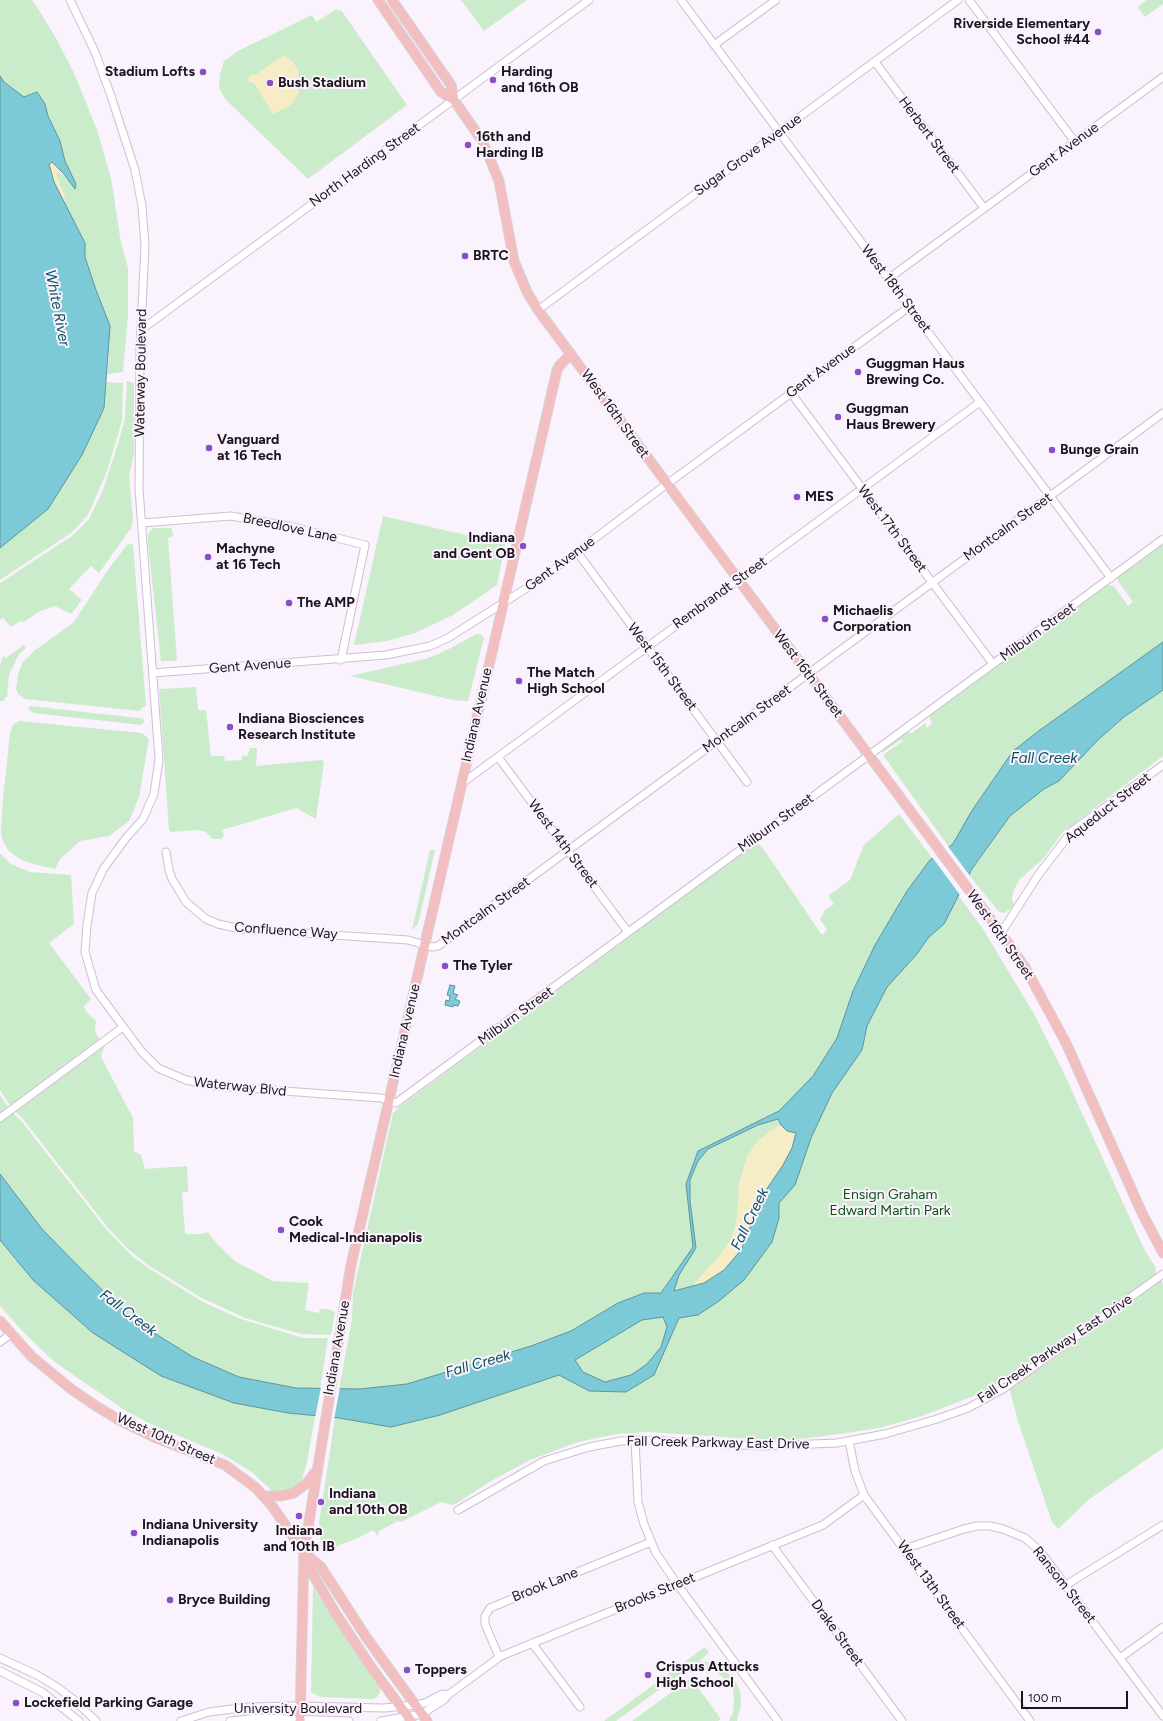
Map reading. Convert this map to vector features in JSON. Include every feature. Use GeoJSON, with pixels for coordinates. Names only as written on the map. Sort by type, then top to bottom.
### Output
{"type":"FeatureCollection","features":[{"type":"Feature","properties":{"kind":"main road","name":"West 16th Street"},"geometry":{"type":"LineString","coordinates":[[378,0],[441,92],[454,100],[476,131],[496,173],[502,195],[512,255],[524,286],[538,310],[985,911],[1036,987],[1062,1035],[1142,1213],[1163,1253]]}},
{"type":"Feature","properties":{"kind":"main road","name":"West 16th Street"},"geometry":{"type":"LineString","coordinates":[[392,0],[451,85],[454,100]]}},
{"type":"Feature","properties":{"kind":"main road","name":"Indiana Avenue"},"geometry":{"type":"LineString","coordinates":[[300,1720],[304,1552],[351,1266],[557,370],[571,354]]}},
{"type":"Feature","properties":{"kind":"main road","name":"West 10th Street"},"geometry":{"type":"LineString","coordinates":[[0,1321],[31,1356],[96,1406],[119,1420],[156,1438],[225,1465],[244,1478],[263,1496],[304,1552],[321,1566],[366,1637],[425,1717]]}},
{"type":"Feature","properties":{"kind":"main road"},"geometry":{"type":"LineString","coordinates":[[263,1496],[281,1496],[294,1492],[307,1483],[317,1470]]}},
{"type":"Feature","properties":{"kind":"main road","name":"West 10th Street"},"geometry":{"type":"LineString","coordinates":[[304,1552],[312,1573],[336,1614],[371,1667],[410,1719]]}},
{"type":"Feature","properties":{"kind":"street","name":"Waterway Boulevard"},"geometry":{"type":"LineString","coordinates":[[70,0],[85,30],[105,79],[135,170],[145,226],[141,330],[139,490],[159,759]]}},
{"type":"Feature","properties":{"kind":"street","name":"North Harding Street"},"geometry":{"type":"LineString","coordinates":[[141,330],[589,0]]}},
{"type":"Feature","properties":{"kind":"street","name":"West 18th Street"},"geometry":{"type":"LineString","coordinates":[[681,0],[1111,578]]}},
{"type":"Feature","properties":{"kind":"street"},"geometry":{"type":"LineString","coordinates":[[714,45],[776,0]]}},
{"type":"Feature","properties":{"kind":"street","name":"Sugar Grove Avenue"},"geometry":{"type":"LineString","coordinates":[[538,310],[958,0]]}},
{"type":"Feature","properties":{"kind":"street"},"geometry":{"type":"LineString","coordinates":[[969,0],[1075,142]]}},
{"type":"Feature","properties":{"kind":"street","name":"Herbert Street"},"geometry":{"type":"LineString","coordinates":[[875,62],[984,208]]}},
{"type":"Feature","properties":{"kind":"street","name":"Gent Avenue"},"geometry":{"type":"LineString","coordinates":[[888,279],[1163,77]]}},
{"type":"Feature","properties":{"kind":"street","name":"Gent Avenue"},"geometry":{"type":"LineString","coordinates":[[153,673],[341,660],[386,655],[430,646],[454,634],[541,579],[667,484],[909,307]]}},
{"type":"Feature","properties":{"kind":"street","name":"West 17th Street"},"geometry":{"type":"LineString","coordinates":[[791,394],[993,664]]}},
{"type":"Feature","properties":{"kind":"street","name":"Rembrandt Street"},"geometry":{"type":"LineString","coordinates":[[461,784],[980,402]]}},
{"type":"Feature","properties":{"kind":"street","name":"Montcalm Street"},"geometry":{"type":"LineString","coordinates":[[425,945],[432,947],[438,946],[1163,413]]}},
{"type":"Feature","properties":{"kind":"street","name":"Breedlove Lane"},"geometry":{"type":"LineString","coordinates":[[142,523],[231,516],[282,524],[365,545],[341,660]]}},
{"type":"Feature","properties":{"kind":"street","name":"Milburn Street"},"geometry":{"type":"LineString","coordinates":[[389,1100],[396,1103],[1163,539]]}},
{"type":"Feature","properties":{"kind":"street","name":"West 15th Street"},"geometry":{"type":"LineString","coordinates":[[577,552],[747,782]]}},
{"type":"Feature","properties":{"kind":"street","name":"West 14th Street"},"geometry":{"type":"LineString","coordinates":[[498,757],[628,932]]}},
{"type":"Feature","properties":{"kind":"street","name":"Waterway Blvd"},"geometry":{"type":"LineString","coordinates":[[159,759],[154,794],[144,819],[126,838],[104,868],[92,893],[85,952],[96,990],[142,1052],[158,1068],[186,1080],[215,1086],[380,1098],[389,1100]]}},
{"type":"Feature","properties":{"kind":"street","name":"Aqueduct Street"},"geometry":{"type":"LineString","coordinates":[[1001,933],[1039,874],[1068,835],[1163,765]]}},
{"type":"Feature","properties":{"kind":"street","name":"Confluence Way"},"geometry":{"type":"LineString","coordinates":[[166,852],[172,879],[186,902],[206,919],[218,924],[241,929],[408,940],[425,945]]}},
{"type":"Feature","properties":{"kind":"street"},"geometry":{"type":"LineString","coordinates":[[0,1118],[123,1026]]}},
{"type":"Feature","properties":{"kind":"street","name":"Fall Creek Parkway East Drive"},"geometry":{"type":"LineString","coordinates":[[458,1510],[544,1461],[590,1447],[635,1440],[763,1446],[804,1446],[849,1441],[885,1434],[937,1419],[968,1408],[992,1396],[1163,1274]]}},
{"type":"Feature","properties":{"kind":"street"},"geometry":{"type":"LineString","coordinates":[[0,1342],[11,1334]]}},
{"type":"Feature","properties":{"kind":"street"},"geometry":{"type":"LineString","coordinates":[[635,1440],[636,1487],[638,1502],[651,1542],[677,1584],[778,1721]]}},
{"type":"Feature","properties":{"kind":"street","name":"West 13th Street"},"geometry":{"type":"LineString","coordinates":[[849,1441],[855,1471],[864,1495],[1030,1721]]}},
{"type":"Feature","properties":{"kind":"street","name":"Brooks Street"},"geometry":{"type":"LineString","coordinates":[[425,1717],[446,1699],[448,1695],[500,1657],[823,1525],[864,1495]]}},
{"type":"Feature","properties":{"kind":"street"},"geometry":{"type":"LineString","coordinates":[[1066,1585],[1163,1525]]}},
{"type":"Feature","properties":{"kind":"street","name":"Ransom Street"},"geometry":{"type":"LineString","coordinates":[[904,1549],[971,1527],[997,1527],[1010,1530],[1030,1542],[1040,1551],[1066,1585],[1163,1716]]}},
{"type":"Feature","properties":{"kind":"street","name":"Brook Lane"},"geometry":{"type":"LineString","coordinates":[[500,1657],[485,1621],[486,1614],[492,1606],[651,1542]]}},
{"type":"Feature","properties":{"kind":"street","name":"Drake Street"},"geometry":{"type":"LineString","coordinates":[[772,1545],[902,1721]]}},
{"type":"Feature","properties":{"kind":"street"},"geometry":{"type":"LineString","coordinates":[[1120,1658],[1163,1627]]}},
{"type":"Feature","properties":{"kind":"street"},"geometry":{"type":"LineString","coordinates":[[532,1643],[580,1707]]}},
{"type":"Feature","properties":{"kind":"street"},"geometry":{"type":"LineString","coordinates":[[0,1658],[37,1675],[59,1689],[80,1705],[96,1721]]}},
{"type":"Feature","properties":{"kind":"street"},"geometry":{"type":"LineString","coordinates":[[0,1671],[37,1689],[79,1721]]}},
{"type":"Feature","properties":{"kind":"street"},"geometry":{"type":"LineString","coordinates":[[52,1699],[59,1689]]}},
{"type":"Feature","properties":{"kind":"street","name":"Brooks Street"},"geometry":{"type":"LineString","coordinates":[[415,1705],[425,1703],[442,1694],[448,1695]]}},
{"type":"Feature","properties":{"kind":"street","name":"University Boulevard"},"geometry":{"type":"LineString","coordinates":[[181,1721],[225,1709],[248,1707],[300,1706],[365,1709],[415,1705]]}},
{"type":"Feature","properties":{"kind":"street","name":"University Boulevard"},"geometry":{"type":"LineString","coordinates":[[381,1721],[425,1717]]}},
{"type":"Feature","properties":{"kind":"street","name":"University Boulevard"},"geometry":{"type":"LineString","coordinates":[[230,1721],[259,1718],[349,1721]]}},
{"type":"Feature","properties":{"kind":"green space"},"geometry":{"type":"Polygon","coordinates":[[[0,0],[32,0],[57,40],[74,73],[97,130],[111,178],[121,243],[128,268],[128,315],[123,372],[107,374],[109,357],[96,290],[85,257],[85,243],[65,204],[64,194],[56,175],[57,172],[67,177],[75,189],[76,184],[65,161],[60,141],[48,116],[45,104],[24,97],[4,82],[0,76],[0,0]]]}},
{"type":"Feature","properties":{"kind":"green space"},"geometry":{"type":"Polygon","coordinates":[[[461,0],[527,0],[484,31],[461,0]]]}},
{"type":"Feature","properties":{"kind":"green space"},"geometry":{"type":"Polygon","coordinates":[[[1147,0],[1163,0],[1163,4],[1145,17],[1137,7],[1147,0]]]}},
{"type":"Feature","properties":{"kind":"green space"},"geometry":{"type":"Polygon","coordinates":[[[337,9],[340,11],[341,10],[407,105],[308,179],[226,100],[219,88],[220,74],[224,61],[238,51],[312,15],[316,22],[337,9]]]}},
{"type":"Feature","properties":{"kind":"green space"},"geometry":{"type":"Polygon","coordinates":[[[127,381],[134,384],[134,453],[129,476],[133,520],[131,528],[99,573],[91,566],[69,589],[82,600],[71,614],[55,606],[40,611],[24,622],[20,621],[11,627],[3,618],[0,620],[0,583],[72,536],[89,519],[103,490],[118,444],[125,418],[127,381]]]}},
{"type":"Feature","properties":{"kind":"green space"},"geometry":{"type":"Polygon","coordinates":[[[106,382],[123,383],[122,421],[107,471],[88,515],[71,533],[0,580],[0,548],[48,509],[104,408],[106,382]]]}},
{"type":"Feature","properties":{"kind":"green space"},"geometry":{"type":"Polygon","coordinates":[[[383,516],[505,544],[497,585],[453,615],[415,633],[387,641],[354,645],[383,516]]]}},
{"type":"Feature","properties":{"kind":"green space"},"geometry":{"type":"Polygon","coordinates":[[[153,528],[171,528],[174,536],[168,538],[177,661],[161,661],[148,544],[148,534],[153,528]]]}},
{"type":"Feature","properties":{"kind":"green space"},"geometry":{"type":"Polygon","coordinates":[[[1163,543],[1163,642],[1013,751],[971,812],[953,844],[949,847],[883,755],[903,741],[902,739],[883,752],[882,751],[906,732],[912,733],[925,723],[927,728],[932,724],[929,715],[1105,584],[1114,586],[1128,606],[1133,602],[1118,581],[1117,577],[1163,543]]]}},
{"type":"Feature","properties":{"kind":"green space"},"geometry":{"type":"Polygon","coordinates":[[[133,544],[146,706],[139,711],[25,699],[18,694],[16,689],[18,674],[23,662],[34,651],[74,622],[107,571],[127,545],[133,544]]]}},
{"type":"Feature","properties":{"kind":"green space"},"geometry":{"type":"Polygon","coordinates":[[[477,634],[482,635],[484,638],[468,701],[453,700],[350,676],[425,659],[443,652],[477,634]]]}},
{"type":"Feature","properties":{"kind":"green space"},"geometry":{"type":"Polygon","coordinates":[[[24,645],[26,648],[19,654],[9,675],[7,697],[5,697],[4,701],[0,701],[0,667],[2,658],[4,656],[6,658],[24,645]]]}},
{"type":"Feature","properties":{"kind":"green space"},"geometry":{"type":"Polygon","coordinates":[[[196,687],[198,710],[206,710],[211,756],[224,756],[225,761],[242,760],[242,756],[247,756],[250,748],[257,748],[256,766],[321,760],[324,762],[316,819],[296,808],[222,830],[224,836],[221,839],[213,839],[206,832],[197,830],[171,832],[169,830],[159,689],[196,687]]]}},
{"type":"Feature","properties":{"kind":"green space"},"geometry":{"type":"Polygon","coordinates":[[[1163,690],[1163,756],[1063,832],[1043,859],[1020,879],[1013,892],[1012,900],[1014,904],[1012,908],[1004,913],[998,911],[969,875],[1010,816],[1044,789],[1059,781],[1099,739],[1124,717],[1163,690]]]}},
{"type":"Feature","properties":{"kind":"green space"},"geometry":{"type":"Polygon","coordinates":[[[30,706],[139,718],[143,719],[144,722],[141,725],[34,713],[28,710],[30,706]]]}},
{"type":"Feature","properties":{"kind":"green space"},"geometry":{"type":"Polygon","coordinates":[[[19,721],[142,733],[149,739],[139,797],[129,821],[109,836],[80,841],[60,859],[55,869],[21,860],[8,850],[2,839],[3,799],[10,733],[13,725],[19,721]]]}},
{"type":"Feature","properties":{"kind":"green space","name":"Ensign Graham Edward Martin Park"},"geometry":{"type":"Polygon","coordinates":[[[899,814],[983,929],[1034,1014],[1062,1069],[1144,1249],[1156,1268],[1155,1272],[1163,1283],[1163,1448],[1088,1500],[1058,1529],[1052,1522],[1018,1421],[1006,1376],[992,1387],[981,1393],[922,1416],[879,1428],[793,1440],[766,1440],[649,1432],[617,1434],[578,1442],[530,1460],[491,1481],[457,1503],[452,1505],[441,1502],[379,1531],[377,1536],[373,1530],[358,1538],[324,1551],[321,1544],[319,1523],[335,1418],[339,1418],[345,1389],[339,1389],[352,1319],[353,1293],[393,1113],[756,843],[762,847],[822,935],[827,930],[820,919],[825,910],[834,904],[828,896],[850,880],[863,846],[899,814]]]}},
{"type":"Feature","properties":{"kind":"green space"},"geometry":{"type":"Polygon","coordinates":[[[430,850],[435,850],[418,924],[412,930],[430,850]]]}},
{"type":"Feature","properties":{"kind":"green space"},"geometry":{"type":"Polygon","coordinates":[[[0,853],[11,864],[30,872],[71,875],[74,924],[49,943],[91,999],[84,1006],[85,1010],[96,1021],[95,1031],[104,1048],[101,1055],[102,1059],[133,1118],[134,1151],[141,1155],[145,1169],[187,1166],[188,1192],[182,1192],[185,1234],[201,1234],[208,1232],[217,1244],[236,1262],[273,1281],[309,1283],[305,1310],[319,1313],[320,1309],[327,1309],[335,1312],[331,1335],[301,1334],[245,1318],[200,1297],[148,1265],[129,1250],[108,1228],[23,1119],[11,1107],[0,1090],[0,853]]]}},
{"type":"Feature","properties":{"kind":"green space"},"geometry":{"type":"Polygon","coordinates":[[[0,1095],[10,1110],[22,1122],[106,1229],[132,1256],[203,1302],[238,1318],[303,1338],[328,1338],[320,1389],[296,1388],[239,1377],[193,1357],[133,1320],[42,1229],[0,1174],[0,1095]]]}},
{"type":"Feature","properties":{"kind":"green space"},"geometry":{"type":"Polygon","coordinates":[[[0,1240],[33,1280],[234,1403],[288,1413],[315,1416],[307,1462],[302,1480],[293,1487],[294,1488],[277,1493],[271,1490],[252,1472],[222,1454],[153,1425],[126,1411],[56,1363],[27,1336],[0,1306],[0,1240]]]}},
{"type":"Feature","properties":{"kind":"green space"},"geometry":{"type":"Polygon","coordinates":[[[313,1587],[359,1659],[380,1688],[380,1693],[377,1697],[373,1699],[320,1697],[311,1692],[313,1587]]]}},
{"type":"Feature","properties":{"kind":"green space"},"geometry":{"type":"Polygon","coordinates":[[[705,1647],[709,1653],[699,1661],[710,1662],[723,1668],[737,1684],[740,1691],[741,1705],[737,1721],[729,1721],[733,1713],[734,1702],[733,1691],[728,1682],[715,1671],[699,1668],[689,1670],[679,1675],[616,1721],[604,1721],[705,1647]]]}},
{"type":"Feature","properties":{"kind":"green space"},"geometry":{"type":"Polygon","coordinates":[[[691,1678],[721,1719],[718,1721],[632,1721],[691,1678]]]}},
{"type":"Feature","properties":{"kind":"sand"},"geometry":{"type":"Polygon","coordinates":[[[284,55],[293,62],[298,70],[300,86],[297,97],[290,106],[273,114],[254,83],[249,82],[248,78],[252,74],[255,75],[284,55]]]}},
{"type":"Feature","properties":{"kind":"sand"},"geometry":{"type":"Polygon","coordinates":[[[52,162],[67,177],[58,172],[56,175],[64,194],[65,204],[54,182],[49,164],[52,162]]]}},
{"type":"Feature","properties":{"kind":"sand"},"geometry":{"type":"Polygon","coordinates":[[[781,1125],[787,1131],[796,1133],[792,1148],[783,1165],[764,1193],[741,1250],[724,1270],[704,1283],[692,1286],[720,1255],[732,1237],[737,1216],[739,1183],[747,1156],[756,1143],[771,1130],[781,1125]]]}},
{"type":"Feature","properties":{"kind":"water","name":"White River"},"geometry":{"type":"Polygon","coordinates":[[[0,76],[4,82],[24,97],[37,92],[45,104],[48,116],[60,141],[65,161],[76,184],[75,189],[64,174],[52,162],[49,164],[54,182],[85,243],[85,257],[110,326],[104,408],[82,455],[48,509],[0,548],[0,76]]]}},
{"type":"Feature","properties":{"kind":"water","name":"Fall Creek"},"geometry":{"type":"Polygon","coordinates":[[[1163,642],[1163,690],[1124,717],[1099,739],[1059,781],[1044,789],[1010,816],[972,869],[944,924],[928,938],[917,954],[887,987],[867,1026],[862,1050],[832,1093],[811,1138],[795,1185],[779,1203],[779,1218],[772,1242],[744,1280],[719,1301],[698,1315],[679,1318],[654,1375],[626,1392],[589,1391],[559,1375],[440,1415],[391,1427],[339,1418],[288,1413],[234,1403],[161,1376],[93,1333],[33,1280],[0,1240],[0,1174],[42,1229],[133,1320],[193,1357],[239,1377],[296,1388],[360,1389],[407,1384],[531,1346],[571,1331],[618,1303],[644,1293],[661,1293],[693,1247],[686,1184],[698,1151],[779,1111],[813,1076],[837,1038],[853,991],[875,945],[907,891],[930,860],[953,844],[971,812],[1013,751],[1163,642]],[[778,1119],[758,1125],[708,1149],[698,1161],[690,1180],[690,1201],[696,1248],[679,1275],[674,1291],[704,1283],[724,1270],[741,1250],[764,1193],[783,1165],[792,1148],[796,1133],[787,1131],[778,1119]],[[663,1317],[642,1320],[575,1360],[583,1372],[605,1382],[631,1375],[647,1364],[661,1347],[667,1327],[663,1317]]]}},
{"type":"Feature","properties":{"kind":"water"},"geometry":{"type":"Polygon","coordinates":[[[450,985],[455,986],[453,993],[458,995],[455,999],[460,1001],[458,1006],[453,1005],[453,1007],[445,1005],[446,1000],[449,1001],[450,996],[447,995],[450,985]]]}},
{"type":"Feature","properties":{"kind":"pier"},"geometry":{"type":"Polygon","coordinates":[[[947,845],[970,876],[960,895],[932,857],[947,845]]]}},
{"type":"Feature","properties":{"kind":"pier"},"geometry":{"type":"Polygon","coordinates":[[[321,1387],[340,1387],[334,1420],[315,1418],[321,1387]]]}},
{"type":"Feature","properties":{"kind":"place","name":"Riverside Elementary School #44"},"geometry":{"type":"Point","coordinates":[1098,32]}},
{"type":"Feature","properties":{"kind":"place","name":"Stadium Lofts"},"geometry":{"type":"Point","coordinates":[203,72]}},
{"type":"Feature","properties":{"kind":"place","name":"Harding and 16th OB"},"geometry":{"type":"Point","coordinates":[493,80]}},
{"type":"Feature","properties":{"kind":"place","name":"Bush Stadium"},"geometry":{"type":"Point","coordinates":[270,83]}},
{"type":"Feature","properties":{"kind":"place","name":"16th and Harding IB"},"geometry":{"type":"Point","coordinates":[468,145]}},
{"type":"Feature","properties":{"kind":"place","name":"BRTC"},"geometry":{"type":"Point","coordinates":[465,256]}},
{"type":"Feature","properties":{"kind":"place","name":"Guggman Haus Brewing Co."},"geometry":{"type":"Point","coordinates":[858,372]}},
{"type":"Feature","properties":{"kind":"place","name":"Guggman Haus Brewery"},"geometry":{"type":"Point","coordinates":[838,417]}},
{"type":"Feature","properties":{"kind":"place","name":"Vanguard at 16 Tech"},"geometry":{"type":"Point","coordinates":[209,448]}},
{"type":"Feature","properties":{"kind":"place","name":"Bunge Grain"},"geometry":{"type":"Point","coordinates":[1052,450]}},
{"type":"Feature","properties":{"kind":"place","name":"MES"},"geometry":{"type":"Point","coordinates":[797,497]}},
{"type":"Feature","properties":{"kind":"place","name":"Indiana and Gent OB"},"geometry":{"type":"Point","coordinates":[523,546]}},
{"type":"Feature","properties":{"kind":"place","name":"Machyne at 16 Tech"},"geometry":{"type":"Point","coordinates":[208,557]}},
{"type":"Feature","properties":{"kind":"place","name":"The AMP"},"geometry":{"type":"Point","coordinates":[289,603]}},
{"type":"Feature","properties":{"kind":"place","name":"Michaelis Corporation"},"geometry":{"type":"Point","coordinates":[825,619]}},
{"type":"Feature","properties":{"kind":"place","name":"The Match High School"},"geometry":{"type":"Point","coordinates":[519,681]}},
{"type":"Feature","properties":{"kind":"place","name":"Indiana Biosciences Research Institute"},"geometry":{"type":"Point","coordinates":[230,727]}},
{"type":"Feature","properties":{"kind":"place","name":"The Tyler"},"geometry":{"type":"Point","coordinates":[445,966]}},
{"type":"Feature","properties":{"kind":"place","name":"Cook Medical-Indianapolis"},"geometry":{"type":"Point","coordinates":[281,1230]}},
{"type":"Feature","properties":{"kind":"place","name":"Indiana and 10th OB"},"geometry":{"type":"Point","coordinates":[321,1502]}},
{"type":"Feature","properties":{"kind":"place","name":"Indiana and 10th IB"},"geometry":{"type":"Point","coordinates":[299,1516]}},
{"type":"Feature","properties":{"kind":"place","name":"Indiana University Indianapolis"},"geometry":{"type":"Point","coordinates":[134,1533]}},
{"type":"Feature","properties":{"kind":"place","name":"Bryce Building"},"geometry":{"type":"Point","coordinates":[170,1600]}},
{"type":"Feature","properties":{"kind":"place","name":"Toppers"},"geometry":{"type":"Point","coordinates":[407,1670]}},
{"type":"Feature","properties":{"kind":"place","name":"Crispus Attucks High School"},"geometry":{"type":"Point","coordinates":[648,1675]}},
{"type":"Feature","properties":{"kind":"place","name":"Lockefield Parking Garage"},"geometry":{"type":"Point","coordinates":[16,1703]}}]}
